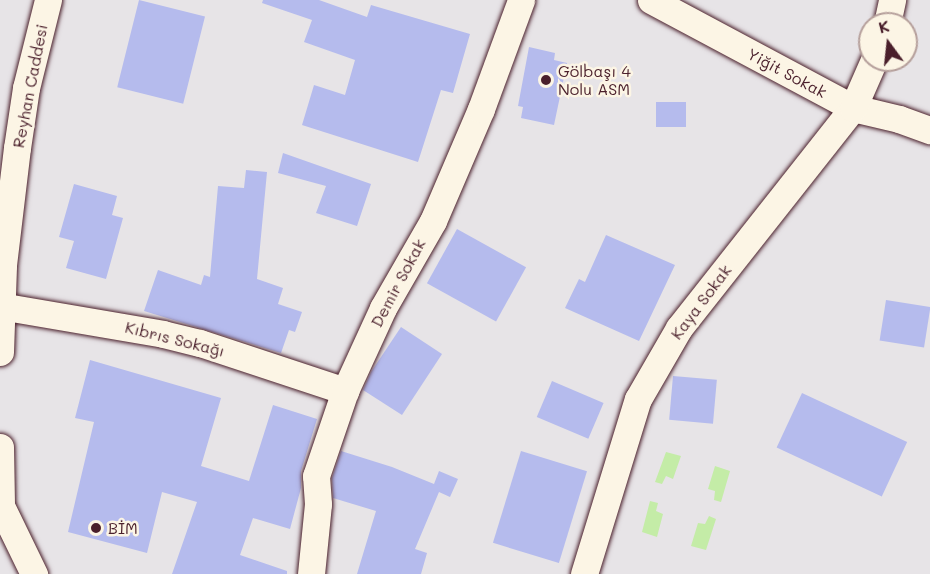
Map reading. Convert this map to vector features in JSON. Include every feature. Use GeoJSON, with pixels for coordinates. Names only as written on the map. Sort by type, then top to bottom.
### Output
{"type":"FeatureCollection","features":[{"type":"Feature","properties":{"kind":"street","name":"Reyhan Caddesi"},"geometry":{"type":"LineString","coordinates":[[0,352],[3,265],[26,88],[48,0]]}},
{"type":"Feature","properties":{"kind":"street","name":"Demir Sokak"},"geometry":{"type":"LineString","coordinates":[[311,574],[318,504],[316,476],[345,391],[383,308],[433,221],[482,109],[521,0]]}},
{"type":"Feature","properties":{"kind":"street","name":"Yiğit Sokak"},"geometry":{"type":"LineString","coordinates":[[651,0],[853,108],[899,118],[930,130]]}},
{"type":"Feature","properties":{"kind":"street","name":"Kaya Sokak"},"geometry":{"type":"LineString","coordinates":[[584,574],[638,399],[679,328],[853,108],[869,72]]}},
{"type":"Feature","properties":{"kind":"street","name":"Kıbrıs Sokağı"},"geometry":{"type":"LineString","coordinates":[[1,307],[182,338],[345,391]]}},
{"type":"Feature","properties":{"kind":"street"},"geometry":{"type":"LineString","coordinates":[[0,447],[2,506],[5,517],[34,574]]}},
{"type":"Feature","properties":{"kind":"green space"},"geometry":{"type":"Polygon","coordinates":[[[666,452],[681,456],[673,479],[666,476],[662,484],[655,482],[666,452]]]}},
{"type":"Feature","properties":{"kind":"green space"},"geometry":{"type":"Polygon","coordinates":[[[715,466],[730,471],[721,502],[714,500],[715,491],[708,489],[715,466]]]}},
{"type":"Feature","properties":{"kind":"green space"},"geometry":{"type":"Polygon","coordinates":[[[650,501],[658,503],[656,511],[663,514],[657,537],[642,532],[650,501]]]}},
{"type":"Feature","properties":{"kind":"green space"},"geometry":{"type":"Polygon","coordinates":[[[709,516],[716,519],[706,550],[691,546],[698,523],[705,524],[709,516]]]}},
{"type":"Feature","properties":{"kind":"building"},"geometry":{"type":"Polygon","coordinates":[[[139,0],[205,16],[183,104],[117,87],[139,0]]]}},
{"type":"Feature","properties":{"kind":"building"},"geometry":{"type":"Polygon","coordinates":[[[263,0],[319,0],[367,17],[371,5],[470,34],[453,93],[441,90],[418,162],[302,125],[314,85],[345,95],[355,60],[304,42],[312,20],[262,3],[263,0]]]}},
{"type":"Feature","properties":{"kind":"building","name":"Gölbaşı 4 Nolu ASM"},"geometry":{"type":"Polygon","coordinates":[[[529,47],[555,53],[554,60],[567,63],[554,125],[521,118],[523,107],[518,106],[529,47]]]}},
{"type":"Feature","properties":{"kind":"building"},"geometry":{"type":"Polygon","coordinates":[[[656,102],[686,102],[686,127],[656,127],[656,102]]]}},
{"type":"Feature","properties":{"kind":"building"},"geometry":{"type":"Polygon","coordinates":[[[283,153],[371,184],[357,226],[316,213],[326,186],[278,173],[283,153]]]}},
{"type":"Feature","properties":{"kind":"building"},"geometry":{"type":"Polygon","coordinates":[[[246,170],[267,172],[257,279],[283,288],[278,304],[302,312],[295,332],[289,330],[281,353],[144,311],[158,270],[201,285],[204,275],[210,277],[218,186],[244,188],[246,170]]]}},
{"type":"Feature","properties":{"kind":"building"},"geometry":{"type":"Polygon","coordinates":[[[74,184],[117,196],[112,215],[123,218],[106,279],[66,268],[74,241],[59,237],[74,184]]]}},
{"type":"Feature","properties":{"kind":"building"},"geometry":{"type":"Polygon","coordinates":[[[457,229],[526,267],[496,322],[427,283],[457,229]]]}},
{"type":"Feature","properties":{"kind":"building"},"geometry":{"type":"Polygon","coordinates":[[[606,235],[675,265],[639,341],[565,308],[579,279],[585,282],[606,235]]]}},
{"type":"Feature","properties":{"kind":"building"},"geometry":{"type":"Polygon","coordinates":[[[886,300],[930,307],[924,348],[880,340],[886,300]]]}},
{"type":"Feature","properties":{"kind":"building"},"geometry":{"type":"Polygon","coordinates":[[[401,327],[442,354],[402,415],[363,390],[371,372],[401,327]]]}},
{"type":"Feature","properties":{"kind":"building"},"geometry":{"type":"Polygon","coordinates":[[[90,360],[221,398],[201,466],[249,481],[273,405],[317,419],[301,471],[301,488],[290,529],[253,518],[240,555],[287,571],[287,574],[172,574],[197,502],[162,492],[147,553],[68,532],[94,422],[75,418],[90,360]]]}},
{"type":"Feature","properties":{"kind":"building"},"geometry":{"type":"Polygon","coordinates":[[[673,376],[717,380],[713,424],[669,420],[673,376]]]}},
{"type":"Feature","properties":{"kind":"building"},"geometry":{"type":"Polygon","coordinates":[[[552,381],[604,403],[588,439],[537,417],[552,381]]]}},
{"type":"Feature","properties":{"kind":"building"},"geometry":{"type":"Polygon","coordinates":[[[802,393],[907,442],[882,496],[777,447],[802,393]]]}},
{"type":"Feature","properties":{"kind":"building"},"geometry":{"type":"Polygon","coordinates":[[[341,451],[392,467],[434,484],[439,471],[458,479],[450,497],[439,492],[415,549],[427,553],[421,574],[357,574],[376,511],[333,498],[332,478],[341,451]]]}},
{"type":"Feature","properties":{"kind":"building"},"geometry":{"type":"Polygon","coordinates":[[[521,451],[587,471],[559,563],[493,543],[521,451]]]}},
{"type":"Feature","properties":{"kind":"place","name":"Gölbaşı 4 Nolu ASM"},"geometry":{"type":"Point","coordinates":[546,80]}},
{"type":"Feature","properties":{"kind":"place","name":"BİM"},"geometry":{"type":"Point","coordinates":[96,528]}}]}
